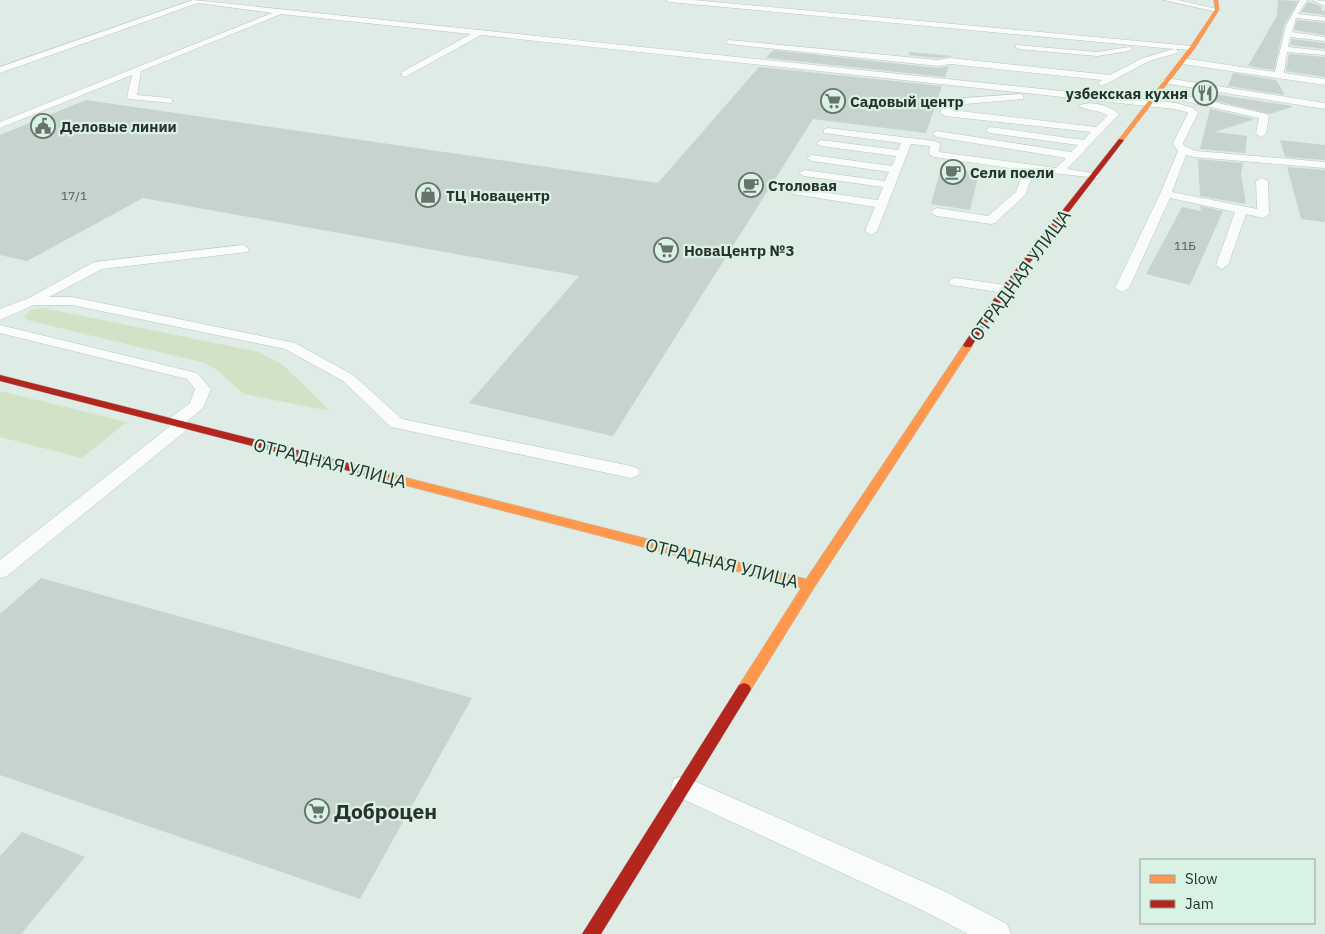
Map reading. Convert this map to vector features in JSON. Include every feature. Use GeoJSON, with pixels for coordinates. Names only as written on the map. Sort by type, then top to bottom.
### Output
{"type":"FeatureCollection","features":[{"type":"Feature","properties":{"kind":"main road","name":"ОТРАДНАЯ УЛИЦА"},"geometry":{"type":"LineString","coordinates":[[0,378],[809,585],[1006,289],[1192,48],[1217,5]]}},
{"type":"Feature","properties":{"kind":"main road"},"geometry":{"type":"LineString","coordinates":[[591,934],[809,585]]}},
{"type":"Feature","properties":{"kind":"lane"},"geometry":{"type":"LineString","coordinates":[[669,0],[1192,48]]}},
{"type":"Feature","properties":{"kind":"lane"},"geometry":{"type":"LineString","coordinates":[[1167,0],[1217,5]]}},
{"type":"Feature","properties":{"kind":"lane"},"geometry":{"type":"LineString","coordinates":[[1316,0],[1325,4]]}},
{"type":"Feature","properties":{"kind":"lane"},"geometry":{"type":"LineString","coordinates":[[0,70],[197,1],[282,12],[481,32],[1021,93],[1102,108],[1114,114],[1059,171]]}},
{"type":"Feature","properties":{"kind":"lane"},"geometry":{"type":"LineString","coordinates":[[1280,72],[1288,34],[1295,25],[1294,16],[1298,7],[1305,4]]}},
{"type":"Feature","properties":{"kind":"lane"},"geometry":{"type":"LineString","coordinates":[[1316,9],[1325,10]]}},
{"type":"Feature","properties":{"kind":"lane"},"geometry":{"type":"LineString","coordinates":[[0,125],[282,12]]}},
{"type":"Feature","properties":{"kind":"lane"},"geometry":{"type":"LineString","coordinates":[[1294,16],[1325,19]]}},
{"type":"Feature","properties":{"kind":"lane"},"geometry":{"type":"LineString","coordinates":[[405,74],[481,32]]}},
{"type":"Feature","properties":{"kind":"lane"},"geometry":{"type":"LineString","coordinates":[[1288,34],[1325,40]]}},
{"type":"Feature","properties":{"kind":"lane"},"geometry":{"type":"LineString","coordinates":[[729,42],[938,63],[950,60],[1112,78]]}},
{"type":"Feature","properties":{"kind":"lane"},"geometry":{"type":"LineString","coordinates":[[1019,47],[1097,54],[1152,45]]}},
{"type":"Feature","properties":{"kind":"lane"},"geometry":{"type":"LineString","coordinates":[[1080,95],[1165,52],[1192,48]]}},
{"type":"Feature","properties":{"kind":"lane"},"geometry":{"type":"LineString","coordinates":[[1284,49],[1325,53]]}},
{"type":"Feature","properties":{"kind":"lane"},"geometry":{"type":"LineString","coordinates":[[1182,61],[1280,72],[1325,82]]}},
{"type":"Feature","properties":{"kind":"lane"},"geometry":{"type":"LineString","coordinates":[[1280,72],[1298,68]]}},
{"type":"Feature","properties":{"kind":"lane"},"geometry":{"type":"LineString","coordinates":[[137,69],[132,97],[169,101]]}},
{"type":"Feature","properties":{"kind":"lane"},"geometry":{"type":"LineString","coordinates":[[1166,81],[1325,106]]}},
{"type":"Feature","properties":{"kind":"lane"},"geometry":{"type":"LineString","coordinates":[[919,142],[938,134],[946,124],[945,112],[949,102],[1021,93],[1080,95],[1182,107],[1192,112],[1178,143],[1183,150],[1194,154],[1325,165]]}},
{"type":"Feature","properties":{"kind":"lane"},"geometry":{"type":"LineString","coordinates":[[1158,93],[1264,116],[1261,134]]}},
{"type":"Feature","properties":{"kind":"lane"},"geometry":{"type":"LineString","coordinates":[[945,112],[1099,130]]}},
{"type":"Feature","properties":{"kind":"lane"},"geometry":{"type":"LineString","coordinates":[[980,128],[1086,143]]}},
{"type":"Feature","properties":{"kind":"lane"},"geometry":{"type":"LineString","coordinates":[[828,131],[935,144],[934,154],[1094,176]]}},
{"type":"Feature","properties":{"kind":"lane"},"geometry":{"type":"LineString","coordinates":[[938,134],[1074,156]]}},
{"type":"Feature","properties":{"kind":"lane"},"geometry":{"type":"LineString","coordinates":[[871,230],[906,141]]}},
{"type":"Feature","properties":{"kind":"lane"},"geometry":{"type":"LineString","coordinates":[[821,143],[901,154]]}},
{"type":"Feature","properties":{"kind":"lane"},"geometry":{"type":"LineString","coordinates":[[1122,288],[1166,194],[1183,150]]}},
{"type":"Feature","properties":{"kind":"lane"},"geometry":{"type":"LineString","coordinates":[[812,158],[895,170]]}},
{"type":"Feature","properties":{"kind":"lane"},"geometry":{"type":"LineString","coordinates":[[938,212],[992,220],[1022,193],[1030,167]]}},
{"type":"Feature","properties":{"kind":"lane"},"geometry":{"type":"LineString","coordinates":[[804,173],[889,185]]}},
{"type":"Feature","properties":{"kind":"lane"},"geometry":{"type":"LineString","coordinates":[[1166,194],[1263,214],[1262,181]]}},
{"type":"Feature","properties":{"kind":"lane"},"geometry":{"type":"LineString","coordinates":[[793,191],[881,204]]}},
{"type":"Feature","properties":{"kind":"lane"},"geometry":{"type":"LineString","coordinates":[[1222,265],[1242,210]]}},
{"type":"Feature","properties":{"kind":"lane"},"geometry":{"type":"LineString","coordinates":[[1,313],[32,301],[99,265],[243,249]]}},
{"type":"Feature","properties":{"kind":"lane"},"geometry":{"type":"LineString","coordinates":[[956,282],[1006,289]]}},
{"type":"Feature","properties":{"kind":"lane"},"geometry":{"type":"LineString","coordinates":[[32,301],[72,301],[290,346],[348,378],[397,423],[630,472]]}},
{"type":"Feature","properties":{"kind":"lane"},"geometry":{"type":"LineString","coordinates":[[0,329],[192,376],[203,389],[197,405],[178,424],[0,571]]}},
{"type":"Feature","properties":{"kind":"lane"},"geometry":{"type":"LineString","coordinates":[[683,787],[932,900],[997,934]]}},
{"type":"Feature","properties":{"kind":"green space"},"geometry":{"type":"Polygon","coordinates":[[[43,308],[259,352],[283,365],[330,411],[244,394],[217,370],[205,363],[27,320],[24,316],[31,310],[43,308]]]}},
{"type":"Feature","properties":{"kind":"green space"},"geometry":{"type":"Polygon","coordinates":[[[0,391],[127,422],[82,458],[0,437],[0,391]]]}},
{"type":"Feature","properties":{"kind":"building"},"geometry":{"type":"Polygon","coordinates":[[[1278,0],[1298,1],[1284,26],[1274,70],[1248,66],[1277,16],[1278,0]]]}},
{"type":"Feature","properties":{"kind":"building"},"geometry":{"type":"Polygon","coordinates":[[[1308,2],[1321,6],[1322,11],[1325,11],[1325,15],[1301,12],[1308,2]]]}},
{"type":"Feature","properties":{"kind":"building"},"geometry":{"type":"Polygon","coordinates":[[[1297,20],[1325,23],[1325,35],[1294,30],[1297,20]]]}},
{"type":"Feature","properties":{"kind":"building"},"geometry":{"type":"Polygon","coordinates":[[[1292,39],[1325,43],[1325,49],[1290,45],[1292,39]]]}},
{"type":"Feature","properties":{"kind":"building"},"geometry":{"type":"Polygon","coordinates":[[[773,50],[938,68],[949,66],[945,77],[766,58],[773,50]]]}},
{"type":"Feature","properties":{"kind":"building"},"geometry":{"type":"Polygon","coordinates":[[[910,52],[953,56],[938,58],[909,55],[910,52]]]}},
{"type":"Feature","properties":{"kind":"building"},"geometry":{"type":"Polygon","coordinates":[[[1289,54],[1325,57],[1325,77],[1286,71],[1289,54]]]}},
{"type":"Feature","properties":{"kind":"building"},"geometry":{"type":"Polygon","coordinates":[[[759,67],[942,86],[926,133],[813,119],[613,436],[469,403],[579,276],[143,198],[27,261],[0,255],[0,135],[86,100],[658,183],[759,67]]]}},
{"type":"Feature","properties":{"kind":"building"},"geometry":{"type":"Polygon","coordinates":[[[1233,73],[1276,80],[1285,95],[1228,86],[1233,73]]]}},
{"type":"Feature","properties":{"kind":"building"},"geometry":{"type":"Polygon","coordinates":[[[1214,94],[1292,107],[1270,114],[1212,100],[1214,94]]]}},
{"type":"Feature","properties":{"kind":"building"},"geometry":{"type":"Polygon","coordinates":[[[1210,109],[1255,119],[1214,132],[1247,136],[1245,153],[1200,149],[1210,109]]]}},
{"type":"Feature","properties":{"kind":"building"},"geometry":{"type":"Polygon","coordinates":[[[1280,140],[1325,145],[1325,160],[1285,157],[1280,140]]]}},
{"type":"Feature","properties":{"kind":"building"},"geometry":{"type":"Polygon","coordinates":[[[1198,159],[1243,163],[1241,174],[1246,204],[1200,196],[1198,159]]]}},
{"type":"Feature","properties":{"kind":"building"},"geometry":{"type":"Polygon","coordinates":[[[1287,167],[1325,170],[1325,222],[1301,219],[1287,167]]]}},
{"type":"Feature","properties":{"kind":"building"},"geometry":{"type":"Polygon","coordinates":[[[941,168],[979,173],[970,210],[931,204],[941,168]]]}},
{"type":"Feature","properties":{"kind":"building"},"geometry":{"type":"Polygon","coordinates":[[[1200,206],[1223,211],[1190,285],[1146,274],[1182,207],[1201,211],[1200,206]]]}},
{"type":"Feature","properties":{"kind":"building"},"geometry":{"type":"Polygon","coordinates":[[[41,578],[472,698],[360,899],[0,775],[0,614],[41,578]]]}},
{"type":"Feature","properties":{"kind":"building"},"geometry":{"type":"Polygon","coordinates":[[[22,832],[85,857],[21,934],[0,934],[0,856],[22,832]]]}},
{"type":"Feature","properties":{"kind":"traffic: slow"},"geometry":{"type":"LineString","coordinates":[[1121,140],[1192,48],[1217,10],[1216,0]]}},
{"type":"Feature","properties":{"kind":"traffic: slow"},"geometry":{"type":"LineString","coordinates":[[744,689],[809,585],[968,345]]}},
{"type":"Feature","properties":{"kind":"traffic: slow"},"geometry":{"type":"LineString","coordinates":[[384,476],[809,585]]}},
{"type":"Feature","properties":{"kind":"traffic: jam"},"geometry":{"type":"LineString","coordinates":[[968,345],[1005,289],[1121,140]]}},
{"type":"Feature","properties":{"kind":"traffic: jam"},"geometry":{"type":"LineString","coordinates":[[0,378],[384,476]]}},
{"type":"Feature","properties":{"kind":"traffic: jam"},"geometry":{"type":"LineString","coordinates":[[591,934],[744,689]]}},
{"type":"Feature","properties":{"kind":"place","name":"узбекская кухня"},"geometry":{"type":"Point","coordinates":[1205,93]}},
{"type":"Feature","properties":{"kind":"place","name":"Садовый центр"},"geometry":{"type":"Point","coordinates":[833,101]}},
{"type":"Feature","properties":{"kind":"place","name":"Деловые линии"},"geometry":{"type":"Point","coordinates":[43,126]}},
{"type":"Feature","properties":{"kind":"place","name":"Сели поели"},"geometry":{"type":"Point","coordinates":[953,172]}},
{"type":"Feature","properties":{"kind":"place","name":"Столовая"},"geometry":{"type":"Point","coordinates":[751,185]}},
{"type":"Feature","properties":{"kind":"place","name":"ТЦ Новацентр"},"geometry":{"type":"Point","coordinates":[428,195]}},
{"type":"Feature","properties":{"kind":"place","name":"НоваЦентр №3"},"geometry":{"type":"Point","coordinates":[666,250]}},
{"type":"Feature","properties":{"kind":"place","name":"Доброцен"},"geometry":{"type":"Point","coordinates":[317,811]}}]}
